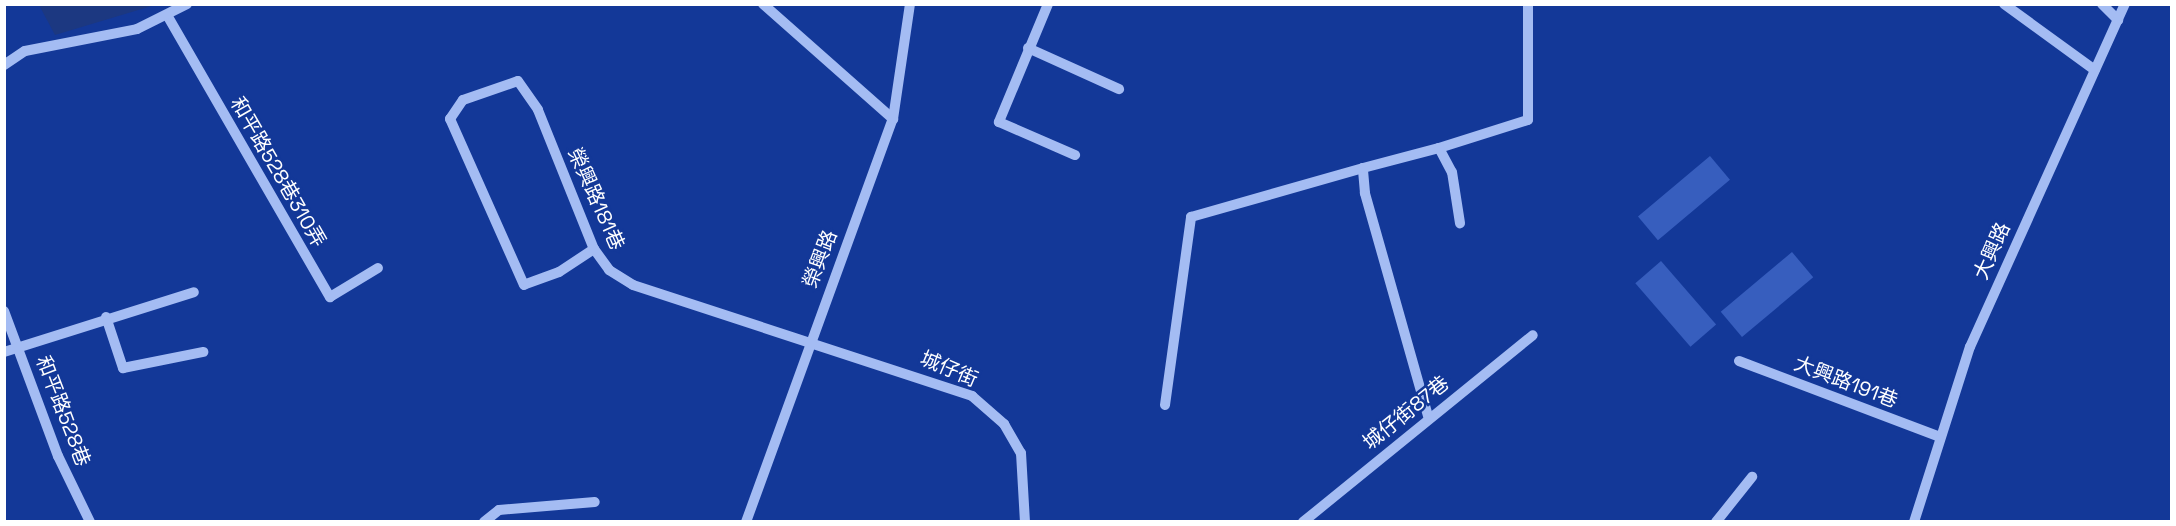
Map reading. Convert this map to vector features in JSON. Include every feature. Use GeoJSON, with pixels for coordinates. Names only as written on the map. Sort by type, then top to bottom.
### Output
{"type":"FeatureCollection","features":[{"type":"Feature","properties":{"kind":"street"},"geometry":{"type":"LineString","coordinates":[[4,65],[25,51],[137,29],[187,4]]}},
{"type":"Feature","properties":{"kind":"street"},"geometry":{"type":"LineString","coordinates":[[763,4],[893,119]]}},
{"type":"Feature","properties":{"kind":"street","name":"榮興路"},"geometry":{"type":"LineString","coordinates":[[746,522],[809,340],[893,119],[910,4]]}},
{"type":"Feature","properties":{"kind":"street"},"geometry":{"type":"LineString","coordinates":[[1048,4],[999,122],[1075,155]]}},
{"type":"Feature","properties":{"kind":"street"},"geometry":{"type":"LineString","coordinates":[[1165,405],[1191,217],[1439,148],[1528,120],[1528,4]]}},
{"type":"Feature","properties":{"kind":"street"},"geometry":{"type":"LineString","coordinates":[[2004,4],[2095,70]]}},
{"type":"Feature","properties":{"kind":"street"},"geometry":{"type":"LineString","coordinates":[[2102,4],[2118,20]]}},
{"type":"Feature","properties":{"kind":"street","name":"大興路"},"geometry":{"type":"LineString","coordinates":[[1914,522],[1970,347],[2125,4]]}},
{"type":"Feature","properties":{"kind":"street","name":"和平路528巷310弄"},"geometry":{"type":"LineString","coordinates":[[167,15],[330,297],[378,268]]}},
{"type":"Feature","properties":{"kind":"street"},"geometry":{"type":"LineString","coordinates":[[1028,48],[1119,89]]}},
{"type":"Feature","properties":{"kind":"street","name":"榮興路181巷"},"geometry":{"type":"LineString","coordinates":[[594,249],[560,272],[524,285],[450,119],[464,99],[518,81],[538,110],[594,249],[609,270],[633,285],[809,340]]}},
{"type":"Feature","properties":{"kind":"street"},"geometry":{"type":"LineString","coordinates":[[1439,148],[1452,172],[1460,223]]}},
{"type":"Feature","properties":{"kind":"street"},"geometry":{"type":"LineString","coordinates":[[1363,168],[1365,193],[1428,416]]}},
{"type":"Feature","properties":{"kind":"street"},"geometry":{"type":"LineString","coordinates":[[4,352],[20,350],[106,317],[194,292]]}},
{"type":"Feature","properties":{"kind":"street","name":"和平路528巷"},"geometry":{"type":"LineString","coordinates":[[4,311],[58,456],[90,522]]}},
{"type":"Feature","properties":{"kind":"street"},"geometry":{"type":"LineString","coordinates":[[106,317],[123,368],[203,352]]}},
{"type":"Feature","properties":{"kind":"street","name":"城仔街87巷"},"geometry":{"type":"LineString","coordinates":[[1303,522],[1428,416],[1533,335]]}},
{"type":"Feature","properties":{"kind":"street","name":"城仔街"},"geometry":{"type":"LineString","coordinates":[[809,340],[972,396],[1004,424],[1022,453],[1025,522]]}},
{"type":"Feature","properties":{"kind":"street","name":"大興路191巷"},"geometry":{"type":"LineString","coordinates":[[1739,361],[1940,437]]}},
{"type":"Feature","properties":{"kind":"street"},"geometry":{"type":"LineString","coordinates":[[1716,522],[1752,477]]}},
{"type":"Feature","properties":{"kind":"street"},"geometry":{"type":"LineString","coordinates":[[484,522],[499,510],[595,502]]}},
{"type":"Feature","properties":{"kind":"street"},"geometry":{"type":"LineString","coordinates":[[499,510],[500,522]]}},
{"type":"Feature","properties":{"kind":"water"},"geometry":{"type":"Polygon","coordinates":[[[39,5],[155,5],[55,35],[39,5]]]}},
{"type":"Feature","properties":{"kind":"building"},"geometry":{"type":"Polygon","coordinates":[[[1710,156],[1730,180],[1658,240],[1638,216],[1710,156]]]}},
{"type":"Feature","properties":{"kind":"building"},"geometry":{"type":"Polygon","coordinates":[[[1792,252],[1813,277],[1742,337],[1721,312],[1792,252]]]}},
{"type":"Feature","properties":{"kind":"building"},"geometry":{"type":"Polygon","coordinates":[[[1661,261],[1716,324],[1690,347],[1635,283],[1661,261]]]}}]}
